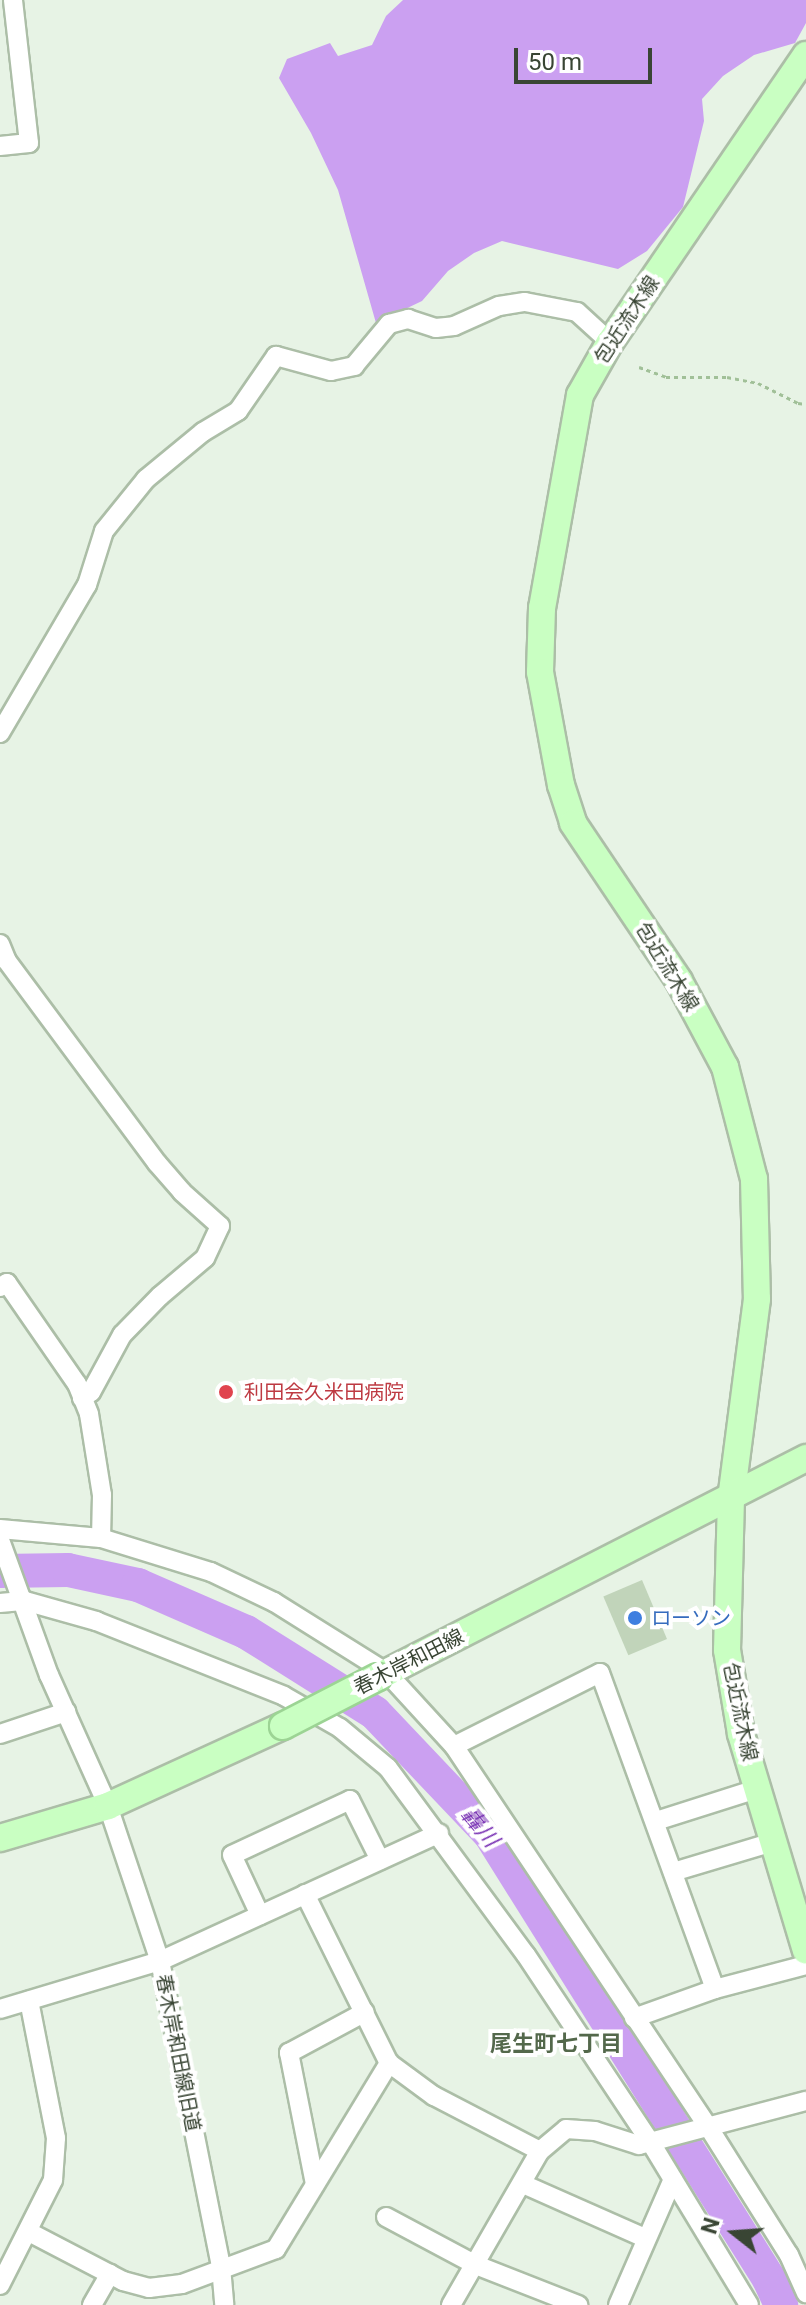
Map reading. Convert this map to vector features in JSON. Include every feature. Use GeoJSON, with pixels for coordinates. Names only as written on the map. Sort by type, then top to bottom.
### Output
{"type":"FeatureCollection","features":[{"type":"Feature","properties":{"kind":"street"},"geometry":{"type":"LineString","coordinates":[[0,146],[29,143],[7,21],[13,0]]}},
{"type":"Feature","properties":{"kind":"street","name":"包近流木線"},"geometry":{"type":"LineString","coordinates":[[806,55],[610,342],[580,395],[542,608],[540,672],[561,785],[573,823],[679,981],[725,1067],[754,1179],[757,1299],[731,1498],[727,1650],[741,1734],[806,1950]]}},
{"type":"Feature","properties":{"kind":"street"},"geometry":{"type":"LineString","coordinates":[[0,733],[87,585],[104,531],[146,479],[203,432],[238,411],[276,356],[331,371],[354,366],[389,324],[408,319],[436,328],[454,326],[499,306],[525,302],[577,312],[610,342]]}},
{"type":"Feature","properties":{"kind":"street"},"geometry":{"type":"LineString","coordinates":[[0,944],[7,961],[157,1163],[182,1192],[220,1226],[205,1258],[122,1335],[91,1392],[82,1398]]}},
{"type":"Feature","properties":{"kind":"street"},"geometry":{"type":"LineString","coordinates":[[0,1287],[7,1283],[43,1330],[89,1414],[102,1495],[101,1538]]}},
{"type":"Feature","properties":{"kind":"street","name":"春木岸和田線"},"geometry":{"type":"LineString","coordinates":[[0,1838],[108,1806],[283,1726],[806,1458]]}},
{"type":"Feature","properties":{"kind":"street"},"geometry":{"type":"LineString","coordinates":[[0,1529],[101,1538],[224,1578],[286,1609],[383,1675],[454,1746],[709,2128],[789,2255],[806,2293]]}},
{"type":"Feature","properties":{"kind":"street","name":"春木岸和田線旧道"},"geometry":{"type":"LineString","coordinates":[[0,1540],[66,1712],[108,1806],[160,1961],[221,2267],[224,2305]]}},
{"type":"Feature","properties":{"kind":"street"},"geometry":{"type":"LineString","coordinates":[[0,1603],[23,1597],[96,1621],[284,1696],[340,1728],[388,1768],[439,1833],[526,1955],[651,2143],[749,2305]]}},
{"type":"Feature","properties":{"kind":"street"},"geometry":{"type":"LineString","coordinates":[[454,1746],[600,1673],[715,1989]]}},
{"type":"Feature","properties":{"kind":"street"},"geometry":{"type":"LineString","coordinates":[[0,1734],[66,1712]]}},
{"type":"Feature","properties":{"kind":"street"},"geometry":{"type":"LineString","coordinates":[[656,1821],[757,1789]]}},
{"type":"Feature","properties":{"kind":"street"},"geometry":{"type":"LineString","coordinates":[[260,1915],[232,1855],[350,1800],[380,1860]]}},
{"type":"Feature","properties":{"kind":"street"},"geometry":{"type":"LineString","coordinates":[[0,2009],[160,1961],[439,1833]]}},
{"type":"Feature","properties":{"kind":"street"},"geometry":{"type":"LineString","coordinates":[[673,1872],[773,1842]]}},
{"type":"Feature","properties":{"kind":"street"},"geometry":{"type":"LineString","coordinates":[[305,1894],[389,2063],[434,2096],[540,2151]]}},
{"type":"Feature","properties":{"kind":"street"},"geometry":{"type":"LineString","coordinates":[[634,2018],[715,1989],[806,1965]]}},
{"type":"Feature","properties":{"kind":"street"},"geometry":{"type":"LineString","coordinates":[[0,2285],[53,2180],[56,2138],[29,2001]]}},
{"type":"Feature","properties":{"kind":"street"},"geometry":{"type":"LineString","coordinates":[[315,2184],[289,2053],[365,2012]]}},
{"type":"Feature","properties":{"kind":"street"},"geometry":{"type":"LineString","coordinates":[[29,2232],[110,2274],[149,2288],[182,2284],[276,2249],[389,2063]]}},
{"type":"Feature","properties":{"kind":"street"},"geometry":{"type":"LineString","coordinates":[[451,2305],[540,2151],[566,2129],[595,2131],[639,2145],[806,2101]]}},
{"type":"Feature","properties":{"kind":"street"},"geometry":{"type":"LineString","coordinates":[[618,2305],[673,2179]]}},
{"type":"Feature","properties":{"kind":"street"},"geometry":{"type":"LineString","coordinates":[[523,2184],[645,2238]]}},
{"type":"Feature","properties":{"kind":"street"},"geometry":{"type":"LineString","coordinates":[[386,2217],[476,2265],[578,2305]]}},
{"type":"Feature","properties":{"kind":"street"},"geometry":{"type":"LineString","coordinates":[[92,2305],[110,2274]]}},
{"type":"Feature","properties":{"kind":"path"},"geometry":{"type":"LineString","coordinates":[[639,367],[650,374],[666,377],[727,377],[758,383],[806,404]]}},
{"type":"Feature","properties":{"kind":"shaded area"},"geometry":{"type":"Polygon","coordinates":[[[403,0],[806,0],[806,23],[795,43],[754,55],[723,76],[702,99],[704,121],[683,207],[647,251],[618,269],[502,241],[474,253],[448,271],[422,301],[376,323],[338,190],[311,133],[279,78],[287,59],[330,43],[338,56],[372,45],[386,16],[403,0]]]}},
{"type":"Feature","properties":{"kind":"building","name":"ローソン"},"geometry":{"type":"Polygon","coordinates":[[[642,1580],[667,1639],[628,1655],[603,1596],[642,1580]]]}},
{"type":"Feature","properties":{"kind":"waterway","name":"轟川"},"geometry":{"type":"LineString","coordinates":[[0,1571],[68,1570],[138,1585],[246,1632],[375,1713],[490,1834],[769,2279],[781,2305]]}},
{"type":"Feature","properties":{"kind":"place","name":"利田会久米田病院"},"geometry":{"type":"Point","coordinates":[226,1392]}},
{"type":"Feature","properties":{"kind":"place","name":"ローソン"},"geometry":{"type":"Point","coordinates":[635,1618]}},
{"type":"Feature","properties":{"kind":"district","name":"尾生町七丁目"},"geometry":{"type":"Point","coordinates":[556,2044]}}]}
